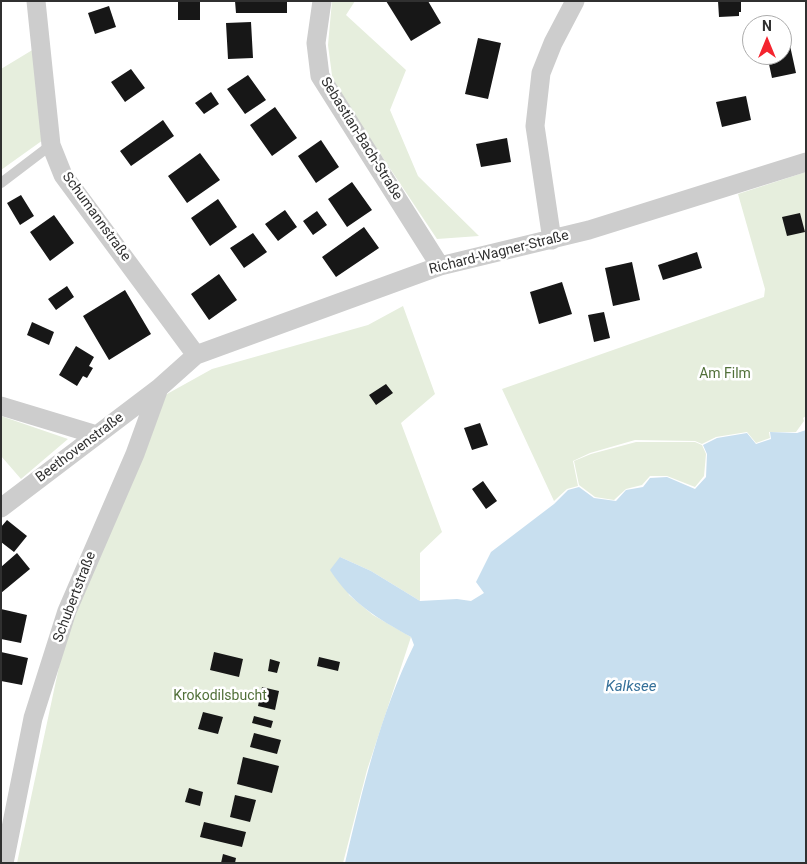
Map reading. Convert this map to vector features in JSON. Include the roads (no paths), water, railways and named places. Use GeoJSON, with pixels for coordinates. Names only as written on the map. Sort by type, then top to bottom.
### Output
{"type":"FeatureCollection","features":[{"type":"Feature","properties":{"kind":"street","name":"Schumannstraße"},"geometry":{"type":"LineString","coordinates":[[36,1],[51,146],[63,175],[196,355]]}},
{"type":"Feature","properties":{"kind":"street","name":"Sebastian-Bach-Straße"},"geometry":{"type":"LineString","coordinates":[[322,1],[316,43],[320,76],[440,266]]}},
{"type":"Feature","properties":{"kind":"street"},"geometry":{"type":"LineString","coordinates":[[552,240],[535,126],[541,73],[553,43],[575,1]]}},
{"type":"Feature","properties":{"kind":"street","name":"Richard-Wagner-Straße"},"geometry":{"type":"LineString","coordinates":[[196,355],[440,266],[552,240],[806,162]]}},
{"type":"Feature","properties":{"kind":"street","name":"Schubertstraße"},"geometry":{"type":"LineString","coordinates":[[4,863],[32,718],[67,611],[135,454],[159,388],[196,355]]}},
{"type":"Feature","properties":{"kind":"street","name":"Beethovenstraße"},"geometry":{"type":"LineString","coordinates":[[1,508],[159,388]]}},
{"type":"Feature","properties":{"kind":"street"},"geometry":{"type":"LineString","coordinates":[[1,406],[97,435]]}},
{"type":"Feature","properties":{"kind":"lane"},"geometry":{"type":"LineString","coordinates":[[1,183],[51,146]]}},
{"type":"Feature","properties":{"kind":"water","name":"Kalksee"},"geometry":{"type":"Polygon","coordinates":[[[806,430],[806,863],[345,863],[373,752],[391,698],[414,645],[411,637],[366,609],[338,582],[330,570],[340,557],[371,571],[420,601],[457,599],[471,601],[484,593],[476,582],[491,552],[554,504],[568,490],[579,487],[594,498],[616,501],[626,490],[643,487],[650,478],[667,477],[695,489],[706,477],[707,454],[703,445],[717,438],[747,433],[756,444],[771,439],[770,432],[797,433],[806,430]]]}},
{"type":"Feature","properties":{"kind":"park label","name":"Am Film"},"geometry":{"type":"Point","coordinates":[725,374]}},
{"type":"Feature","properties":{"kind":"park label","name":"Krokodilsbucht"},"geometry":{"type":"Point","coordinates":[220,696]}}]}
